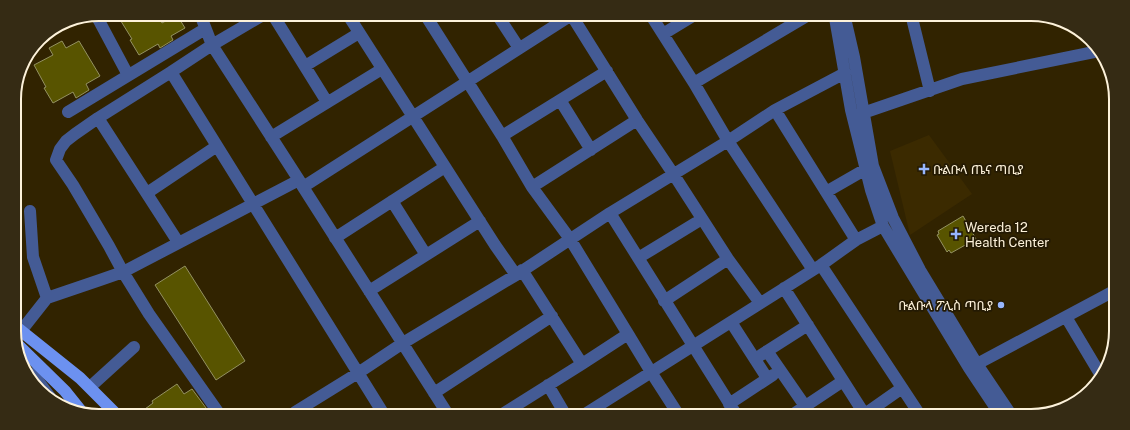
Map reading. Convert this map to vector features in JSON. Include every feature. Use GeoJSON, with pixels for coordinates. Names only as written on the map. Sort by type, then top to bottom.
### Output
{"type":"FeatureCollection","features":[{"type":"Feature","properties":{"kind":"main road"},"geometry":{"type":"LineString","coordinates":[[21,330],[80,378],[111,409]]}},
{"type":"Feature","properties":{"kind":"main road"},"geometry":{"type":"LineString","coordinates":[[23,350],[66,391],[77,406]]}},
{"type":"Feature","properties":{"kind":"street"},"geometry":{"type":"LineString","coordinates":[[99,21],[128,75]]}},
{"type":"Feature","properties":{"kind":"street"},"geometry":{"type":"LineString","coordinates":[[202,21],[212,45],[444,409]]}},
{"type":"Feature","properties":{"kind":"street"},"geometry":{"type":"LineString","coordinates":[[216,409],[149,314],[123,272],[110,246],[56,160],[60,149],[66,141],[98,118],[212,45],[253,21]]}},
{"type":"Feature","properties":{"kind":"street"},"geometry":{"type":"LineString","coordinates":[[277,21],[327,102]]}},
{"type":"Feature","properties":{"kind":"street"},"geometry":{"type":"LineString","coordinates":[[352,21],[495,245],[519,272],[552,316],[582,364]]}},
{"type":"Feature","properties":{"kind":"street"},"geometry":{"type":"LineString","coordinates":[[429,21],[502,136],[532,187],[570,239],[673,409]]}},
{"type":"Feature","properties":{"kind":"street"},"geometry":{"type":"LineString","coordinates":[[501,21],[519,48]]}},
{"type":"Feature","properties":{"kind":"street"},"geometry":{"type":"LineString","coordinates":[[21,325],[47,298],[123,272],[253,203],[301,183],[413,117],[563,21]]}},
{"type":"Feature","properties":{"kind":"street"},"geometry":{"type":"LineString","coordinates":[[574,21],[728,259],[760,303]]}},
{"type":"Feature","properties":{"kind":"street"},"geometry":{"type":"LineString","coordinates":[[655,21],[694,83],[728,141],[916,409]]}},
{"type":"Feature","properties":{"kind":"street"},"geometry":{"type":"LineString","coordinates":[[663,34],[684,21]]}},
{"type":"Feature","properties":{"kind":"street"},"geometry":{"type":"LineString","coordinates":[[694,83],[798,21]]}},
{"type":"Feature","properties":{"kind":"street"},"geometry":{"type":"LineString","coordinates":[[845,21],[845,73],[851,110],[871,190],[883,226],[993,409]]}},
{"type":"Feature","properties":{"kind":"street"},"geometry":{"type":"LineString","coordinates":[[846,21],[854,57],[873,166],[893,218],[920,270],[977,364],[1007,409]]}},
{"type":"Feature","properties":{"kind":"street"},"geometry":{"type":"LineString","coordinates":[[913,21],[930,91]]}},
{"type":"Feature","properties":{"kind":"street"},"geometry":{"type":"LineString","coordinates":[[68,112],[205,29]]}},
{"type":"Feature","properties":{"kind":"street"},"geometry":{"type":"LineString","coordinates":[[305,66],[359,32]]}},
{"type":"Feature","properties":{"kind":"street"},"geometry":{"type":"LineString","coordinates":[[863,113],[962,79],[1091,49]]}},
{"type":"Feature","properties":{"kind":"street"},"geometry":{"type":"LineString","coordinates":[[271,137],[382,68]]}},
{"type":"Feature","properties":{"kind":"street"},"geometry":{"type":"LineString","coordinates":[[502,136],[607,71]]}},
{"type":"Feature","properties":{"kind":"street"},"geometry":{"type":"LineString","coordinates":[[171,72],[381,409]]}},
{"type":"Feature","properties":{"kind":"street"},"geometry":{"type":"LineString","coordinates":[[300,409],[403,343],[674,175],[775,110],[845,73]]}},
{"type":"Feature","properties":{"kind":"street"},"geometry":{"type":"LineString","coordinates":[[560,100],[591,150]]}},
{"type":"Feature","properties":{"kind":"street"},"geometry":{"type":"LineString","coordinates":[[775,110],[856,240]]}},
{"type":"Feature","properties":{"kind":"street"},"geometry":{"type":"LineString","coordinates":[[98,118],[178,242]]}},
{"type":"Feature","properties":{"kind":"street"},"geometry":{"type":"LineString","coordinates":[[532,187],[637,120]]}},
{"type":"Feature","properties":{"kind":"street"},"geometry":{"type":"LineString","coordinates":[[147,193],[217,146]]}},
{"type":"Feature","properties":{"kind":"street"},"geometry":{"type":"LineString","coordinates":[[335,238],[445,167]]}},
{"type":"Feature","properties":{"kind":"street"},"geometry":{"type":"LineString","coordinates":[[826,192],[866,169]]}},
{"type":"Feature","properties":{"kind":"street"},"geometry":{"type":"LineString","coordinates":[[392,201],[426,255]]}},
{"type":"Feature","properties":{"kind":"street"},"geometry":{"type":"LineString","coordinates":[[30,211],[33,258],[47,298]]}},
{"type":"Feature","properties":{"kind":"street"},"geometry":{"type":"LineString","coordinates":[[610,214],[732,409]]}},
{"type":"Feature","properties":{"kind":"street"},"geometry":{"type":"LineString","coordinates":[[638,258],[702,218]]}},
{"type":"Feature","properties":{"kind":"street"},"geometry":{"type":"LineString","coordinates":[[369,291],[480,221]]}},
{"type":"Feature","properties":{"kind":"street"},"geometry":{"type":"LineString","coordinates":[[593,409],[817,267],[856,240],[883,226]]}},
{"type":"Feature","properties":{"kind":"street"},"geometry":{"type":"LineString","coordinates":[[664,301],[728,259]]}},
{"type":"Feature","properties":{"kind":"street"},"geometry":{"type":"LineString","coordinates":[[784,288],[861,409]]}},
{"type":"Feature","properties":{"kind":"street"},"geometry":{"type":"LineString","coordinates":[[977,364],[1109,294]]}},
{"type":"Feature","properties":{"kind":"street"},"geometry":{"type":"LineString","coordinates":[[434,393],[552,316]]}},
{"type":"Feature","properties":{"kind":"street"},"geometry":{"type":"LineString","coordinates":[[1066,317],[1098,371]]}},
{"type":"Feature","properties":{"kind":"street"},"geometry":{"type":"LineString","coordinates":[[731,322],[767,378]]}},
{"type":"Feature","properties":{"kind":"street"},"geometry":{"type":"LineString","coordinates":[[755,359],[808,325]]}},
{"type":"Feature","properties":{"kind":"street"},"geometry":{"type":"LineString","coordinates":[[510,409],[628,334]]}},
{"type":"Feature","properties":{"kind":"street"},"geometry":{"type":"LineString","coordinates":[[90,387],[134,347]]}},
{"type":"Feature","properties":{"kind":"street"},"geometry":{"type":"LineString","coordinates":[[767,351],[804,406]]}},
{"type":"Feature","properties":{"kind":"street"},"geometry":{"type":"LineString","coordinates":[[35,377],[40,366]]}},
{"type":"Feature","properties":{"kind":"street"},"geometry":{"type":"LineString","coordinates":[[729,404],[780,370]]}},
{"type":"Feature","properties":{"kind":"street"},"geometry":{"type":"LineString","coordinates":[[800,409],[843,381]]}},
{"type":"Feature","properties":{"kind":"street"},"geometry":{"type":"LineString","coordinates":[[548,385],[562,409]]}},
{"type":"Feature","properties":{"kind":"street"},"geometry":{"type":"LineString","coordinates":[[873,409],[902,388]]}},
{"type":"Feature","properties":{"kind":"shaded area","name":"ቡልቡላ ጤና ጣቢያ"},"geometry":{"type":"Polygon","coordinates":[[[929,135],[972,194],[910,235],[890,151],[929,135]]]}},
{"type":"Feature","properties":{"kind":"building"},"geometry":{"type":"Polygon","coordinates":[[[121,21],[161,21],[162,23],[166,21],[181,21],[185,28],[171,36],[173,40],[160,48],[158,44],[139,55],[130,40],[132,39],[121,21]]]}},
{"type":"Feature","properties":{"kind":"building"},"geometry":{"type":"Polygon","coordinates":[[[62,41],[66,48],[79,41],[100,76],[86,84],[89,90],[76,98],[73,92],[53,103],[44,88],[46,87],[34,65],[53,55],[49,48],[62,41]]]}},
{"type":"Feature","properties":{"kind":"building","name":"Wereda 12 Health Center"},"geometry":{"type":"Polygon","coordinates":[[[963,216],[976,239],[951,253],[949,250],[947,252],[937,235],[939,234],[938,231],[963,216]]]}},
{"type":"Feature","properties":{"kind":"building"},"geometry":{"type":"Polygon","coordinates":[[[185,266],[245,361],[216,380],[155,285],[185,266]]]}},
{"type":"Feature","properties":{"kind":"building"},"geometry":{"type":"Polygon","coordinates":[[[177,384],[184,394],[192,389],[207,409],[145,409],[153,403],[152,401],[177,384]]]}},
{"type":"Feature","properties":{"kind":"place","name":"ቡልቡላ ጤና ጣቢያ"},"geometry":{"type":"Point","coordinates":[924,169]}},
{"type":"Feature","properties":{"kind":"place","name":"Wereda 12 Health Center"},"geometry":{"type":"Point","coordinates":[956,234]}},
{"type":"Feature","properties":{"kind":"place","name":"ቡልቡላ ፖሊስ ጣቢያ"},"geometry":{"type":"Point","coordinates":[1001,305]}}]}
